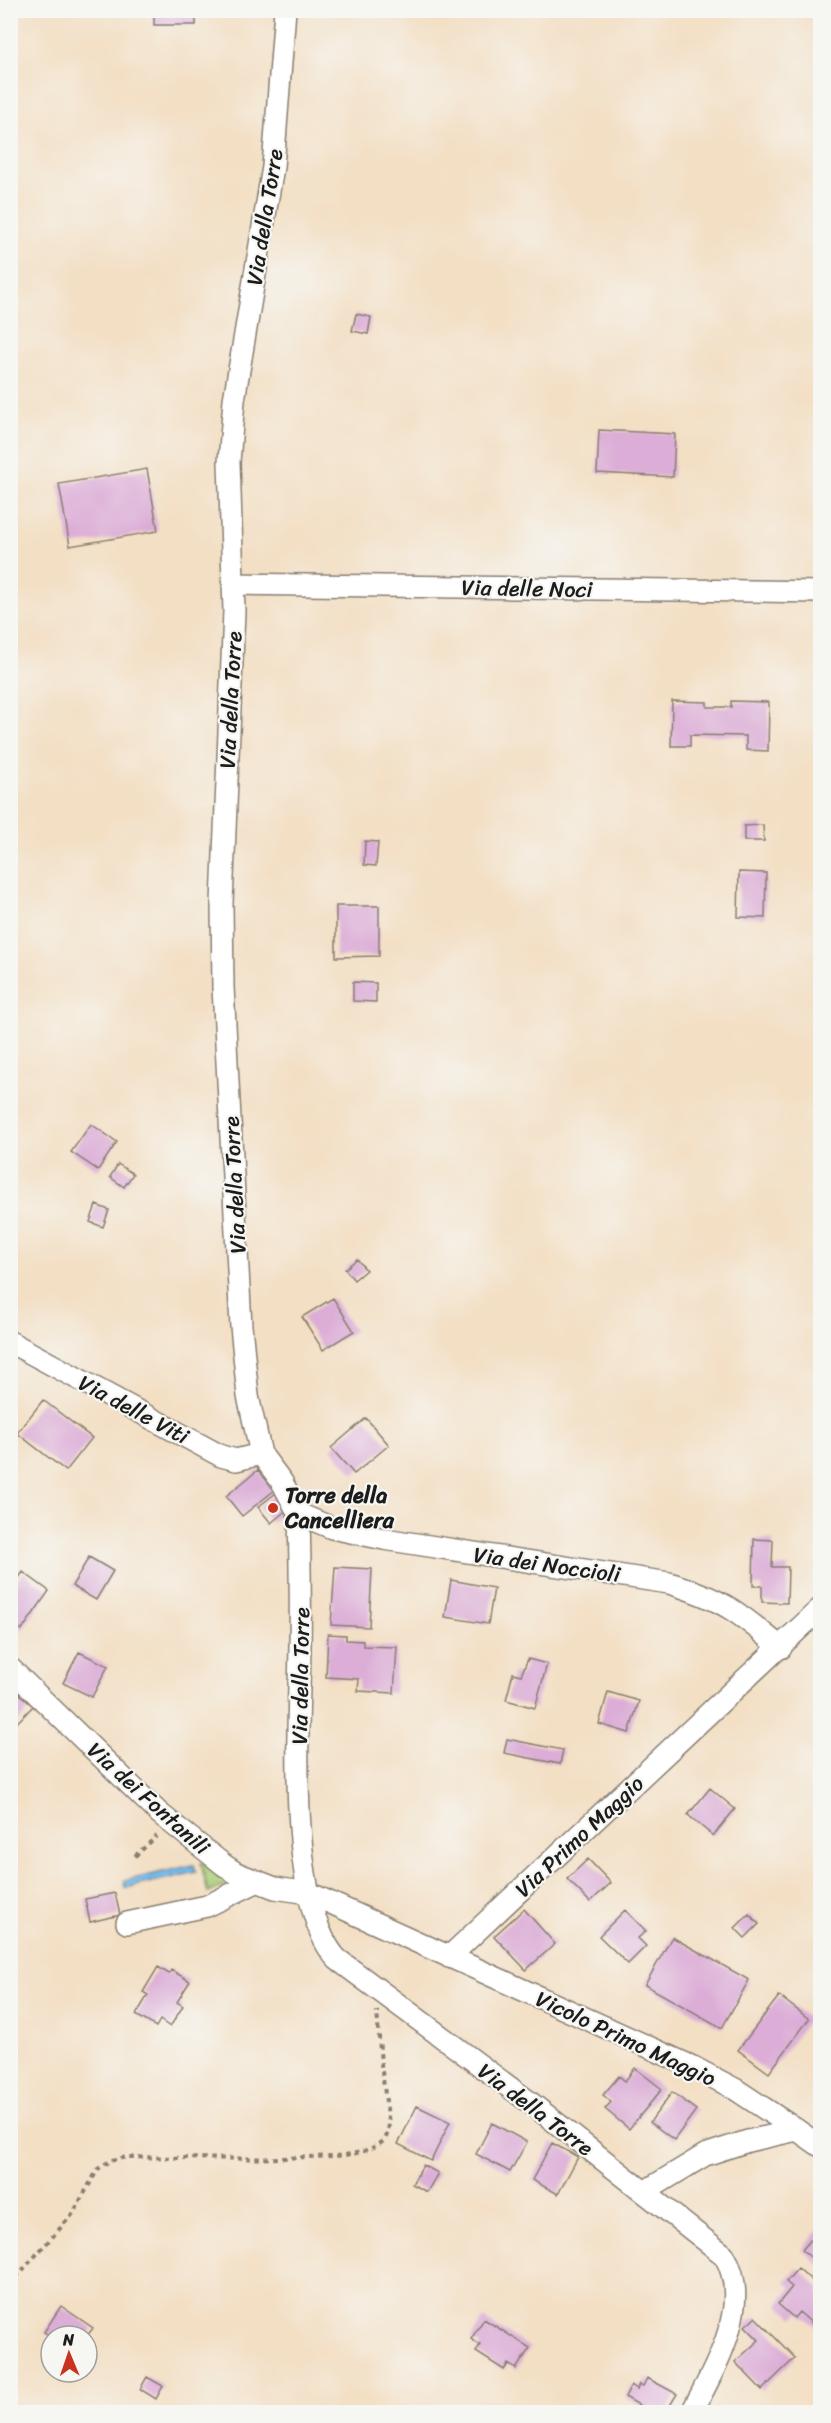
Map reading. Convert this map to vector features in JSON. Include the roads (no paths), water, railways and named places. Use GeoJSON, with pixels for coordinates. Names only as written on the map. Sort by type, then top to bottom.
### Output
{"type":"FeatureCollection","features":[{"type":"Feature","properties":{"kind":"street","name":"Via della Torre"},"geometry":{"type":"LineString","coordinates":[[285,10],[273,166],[231,422],[228,481],[232,584],[231,687],[222,881],[223,987],[241,1334],[248,1396],[261,1454],[282,1482],[300,1514],[300,1819],[303,1860],[319,1932],[337,1959],[536,2107],[719,2250],[733,2273],[735,2296],[725,2343],[692,2412]]}},
{"type":"Feature","properties":{"kind":"street","name":"Via delle Noci"},"geometry":{"type":"LineString","coordinates":[[232,584],[820,592]]}},
{"type":"Feature","properties":{"kind":"street","name":"Via delle Viti"},"geometry":{"type":"LineString","coordinates":[[10,1342],[221,1456],[236,1460],[261,1454]]}},
{"type":"Feature","properties":{"kind":"street","name":"Via dei Noccioli"},"geometry":{"type":"LineString","coordinates":[[300,1514],[332,1528],[384,1539],[669,1583],[706,1595],[729,1606],[781,1648]]}},
{"type":"Feature","properties":{"kind":"street","name":"Via Primo Maggio"},"geometry":{"type":"LineString","coordinates":[[449,1958],[820,1609]]}},
{"type":"Feature","properties":{"kind":"street","name":"Via dei Fontanili"},"geometry":{"type":"LineString","coordinates":[[10,1668],[159,1813],[224,1864],[237,1873],[258,1881],[288,1891],[309,1893]]}},
{"type":"Feature","properties":{"kind":"street"},"geometry":{"type":"LineString","coordinates":[[127,1923],[207,1906],[258,1881]]}},
{"type":"Feature","properties":{"kind":"street"},"geometry":{"type":"LineString","coordinates":[[309,1893],[449,1958]]}},
{"type":"Feature","properties":{"kind":"street","name":"Vicolo Primo Maggio"},"geometry":{"type":"LineString","coordinates":[[449,1958],[702,2072],[735,2089],[820,2146]]}},
{"type":"Feature","properties":{"kind":"street"},"geometry":{"type":"LineString","coordinates":[[644,2192],[705,2155],[748,2141],[797,2130]]}},
{"type":"Feature","properties":{"kind":"water"},"geometry":{"type":"Polygon","coordinates":[[[194,1865],[196,1872],[125,1888],[124,1881],[194,1865]]]}},
{"type":"Feature","properties":{"kind":"place","name":"Torre della Cancelliera"},"geometry":{"type":"Point","coordinates":[273,1508]}}]}
